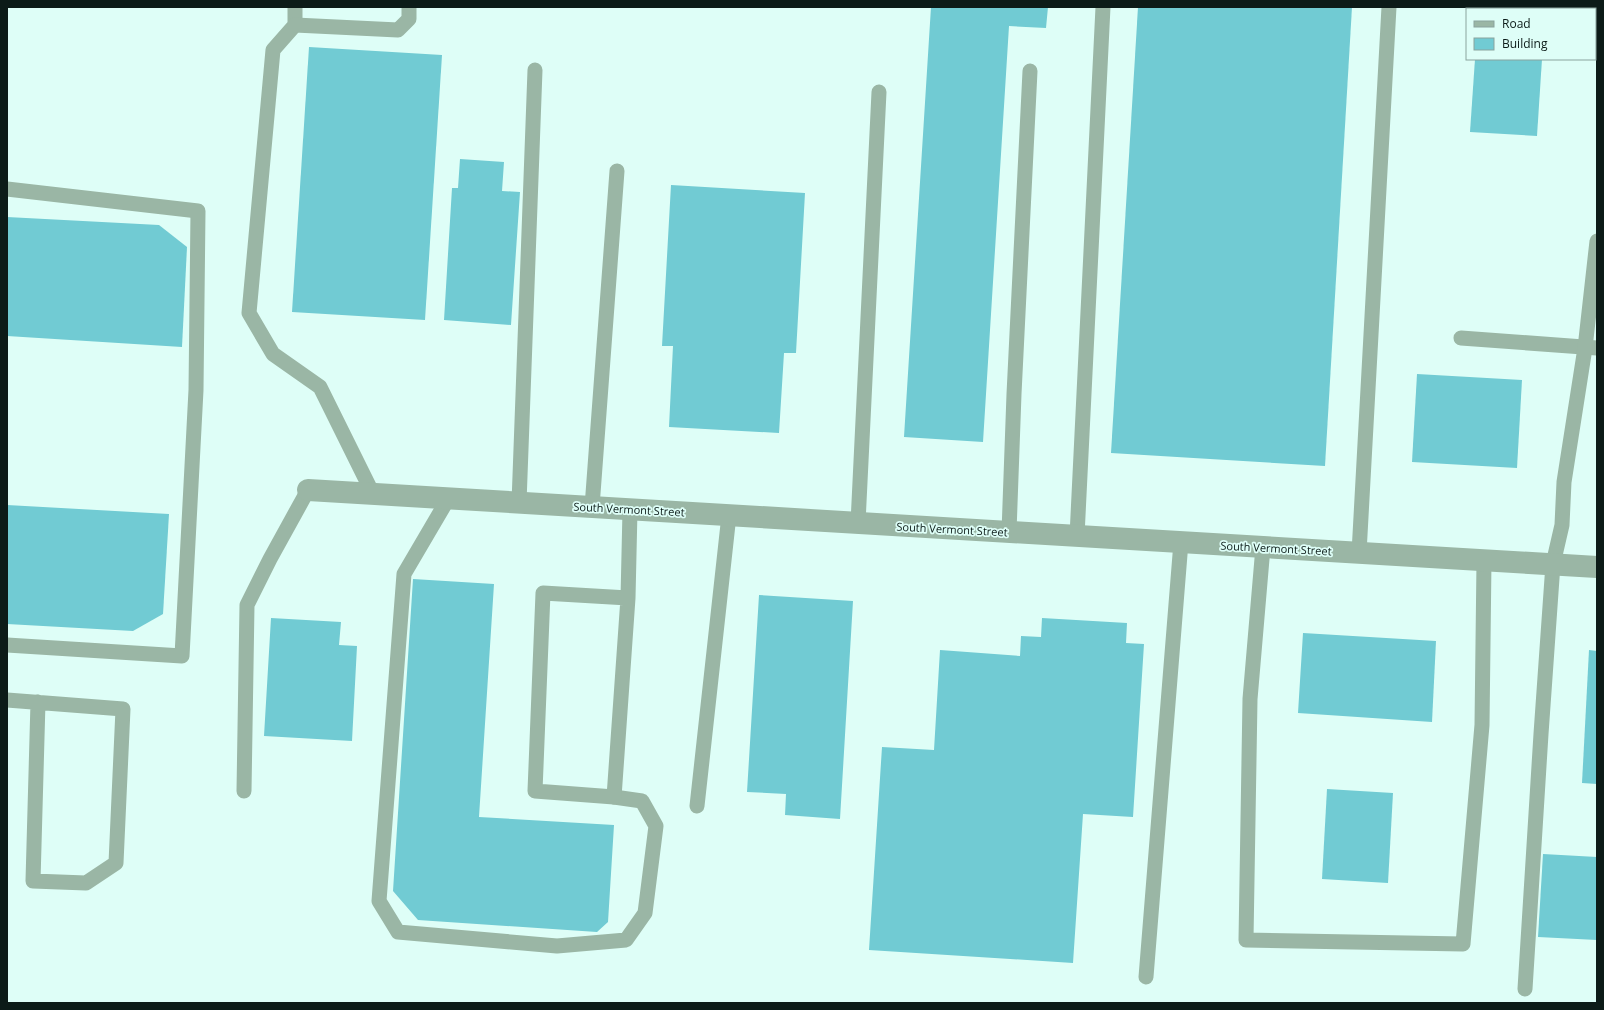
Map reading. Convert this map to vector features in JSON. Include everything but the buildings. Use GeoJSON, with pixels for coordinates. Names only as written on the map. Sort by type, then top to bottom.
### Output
{"type":"FeatureCollection","features":[{"type":"Feature","properties":{"kind":"street","name":"South Vermont Street"},"geometry":{"type":"LineString","coordinates":[[308,490],[1597,567]]}},
{"type":"Feature","properties":{"kind":"lane"},"geometry":{"type":"LineString","coordinates":[[295,7],[295,25],[273,50],[249,313],[273,354],[320,387],[373,494]]}},
{"type":"Feature","properties":{"kind":"lane"},"geometry":{"type":"LineString","coordinates":[[295,25],[398,30],[408,19],[409,7]]}},
{"type":"Feature","properties":{"kind":"lane"},"geometry":{"type":"LineString","coordinates":[[1077,536],[1103,7]]}},
{"type":"Feature","properties":{"kind":"lane"},"geometry":{"type":"LineString","coordinates":[[1359,553],[1389,7]]}},
{"type":"Feature","properties":{"kind":"lane"},"geometry":{"type":"LineString","coordinates":[[519,503],[535,70]]}},
{"type":"Feature","properties":{"kind":"lane"},"geometry":{"type":"LineString","coordinates":[[1009,532],[1014,394],[1030,71]]}},
{"type":"Feature","properties":{"kind":"lane"},"geometry":{"type":"LineString","coordinates":[[858,523],[879,92]]}},
{"type":"Feature","properties":{"kind":"lane"},"geometry":{"type":"LineString","coordinates":[[592,507],[617,171]]}},
{"type":"Feature","properties":{"kind":"lane"},"geometry":{"type":"LineString","coordinates":[[7,189],[198,211],[196,390],[182,656],[7,644]]}},
{"type":"Feature","properties":{"kind":"lane"},"geometry":{"type":"LineString","coordinates":[[1525,989],[1540,734],[1553,564],[1562,525],[1564,482],[1591,348],[1597,241]]}},
{"type":"Feature","properties":{"kind":"lane"},"geometry":{"type":"LineString","coordinates":[[1461,338],[1591,348]]}},
{"type":"Feature","properties":{"kind":"lane"},"geometry":{"type":"LineString","coordinates":[[244,791],[247,605],[270,559],[308,490]]}},
{"type":"Feature","properties":{"kind":"lane"},"geometry":{"type":"LineString","coordinates":[[448,498],[404,574],[379,901],[398,932],[557,946],[626,940],[645,913],[656,826],[642,801],[614,797],[535,791],[543,593],[628,598]]}},
{"type":"Feature","properties":{"kind":"lane"},"geometry":{"type":"LineString","coordinates":[[614,797],[628,598],[630,510]]}},
{"type":"Feature","properties":{"kind":"lane"},"geometry":{"type":"LineString","coordinates":[[697,806],[728,515]]}},
{"type":"Feature","properties":{"kind":"lane"},"geometry":{"type":"LineString","coordinates":[[1146,977],[1181,542]]}},
{"type":"Feature","properties":{"kind":"lane"},"geometry":{"type":"LineString","coordinates":[[1263,547],[1250,699],[1246,940],[1463,944],[1482,724],[1484,561]]}},
{"type":"Feature","properties":{"kind":"lane"},"geometry":{"type":"LineString","coordinates":[[7,700],[38,702],[123,708],[116,863],[86,883],[33,881],[38,702]]}}]}
